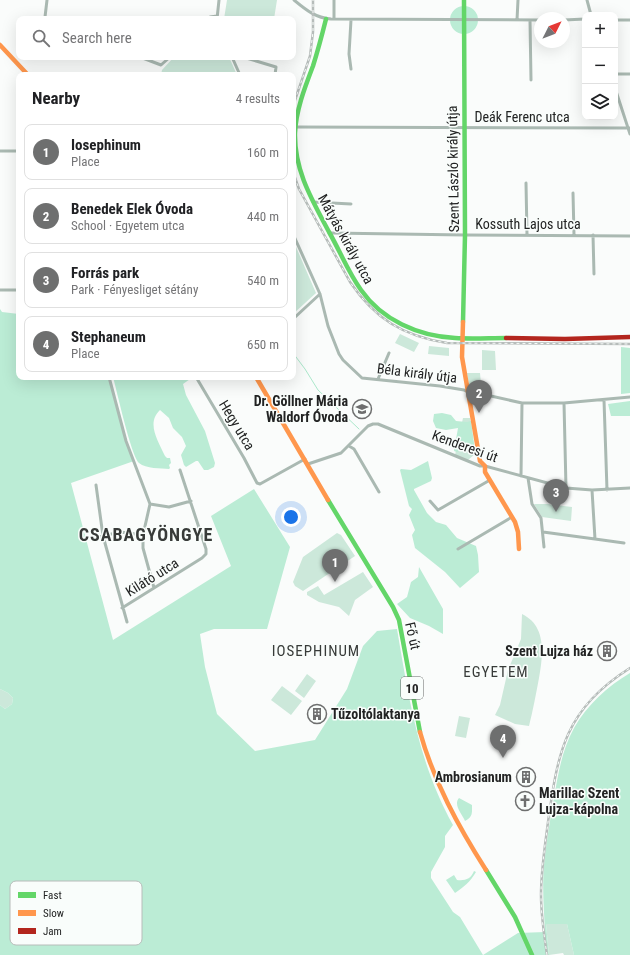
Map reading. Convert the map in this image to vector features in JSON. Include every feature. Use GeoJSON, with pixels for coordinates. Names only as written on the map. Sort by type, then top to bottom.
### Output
{"type":"FeatureCollection","features":[{"type":"Feature","properties":{"kind":"street"},"geometry":{"type":"LineString","coordinates":[[45,16],[47,0]]}},
{"type":"Feature","properties":{"kind":"street"},"geometry":{"type":"LineString","coordinates":[[217,16],[219,0]]}},
{"type":"Feature","properties":{"kind":"street"},"geometry":{"type":"LineString","coordinates":[[294,0],[312,14],[334,20],[534,20]]}},
{"type":"Feature","properties":{"kind":"street"},"geometry":{"type":"LineString","coordinates":[[334,0],[334,20]]}},
{"type":"Feature","properties":{"kind":"street","name":"Szent László király útja"},"geometry":{"type":"LineString","coordinates":[[464,0],[463,128],[465,235],[462,338],[463,361],[480,460]]}},
{"type":"Feature","properties":{"kind":"street"},"geometry":{"type":"LineString","coordinates":[[517,20],[518,0]]}},
{"type":"Feature","properties":{"kind":"street"},"geometry":{"type":"LineString","coordinates":[[587,0],[590,12]]}},
{"type":"Feature","properties":{"kind":"street","name":"Mátyás király utca"},"geometry":{"type":"LineString","coordinates":[[296,122],[302,93],[314,61],[326,19]]}},
{"type":"Feature","properties":{"kind":"street"},"geometry":{"type":"LineString","coordinates":[[350,20],[349,54],[351,69]]}},
{"type":"Feature","properties":{"kind":"street"},"geometry":{"type":"LineString","coordinates":[[530,20],[531,80]]}},
{"type":"Feature","properties":{"kind":"street"},"geometry":{"type":"LineString","coordinates":[[570,20],[582,20]]}},
{"type":"Feature","properties":{"kind":"street"},"geometry":{"type":"LineString","coordinates":[[618,20],[630,20]]}},
{"type":"Feature","properties":{"kind":"street"},"geometry":{"type":"LineString","coordinates":[[0,45],[25,72]]}},
{"type":"Feature","properties":{"kind":"street"},"geometry":{"type":"LineString","coordinates":[[148,60],[161,65],[167,60]]}},
{"type":"Feature","properties":{"kind":"street"},"geometry":{"type":"LineString","coordinates":[[233,60],[239,72]]}},
{"type":"Feature","properties":{"kind":"street"},"geometry":{"type":"LineString","coordinates":[[253,60],[276,67],[275,72]]}},
{"type":"Feature","properties":{"kind":"street"},"geometry":{"type":"LineString","coordinates":[[618,74],[630,74]]}},
{"type":"Feature","properties":{"kind":"street"},"geometry":{"type":"LineString","coordinates":[[618,97],[630,134]]}},
{"type":"Feature","properties":{"kind":"street","name":"Deák Ferenc utca"},"geometry":{"type":"LineString","coordinates":[[296,127],[629,128]]}},
{"type":"Feature","properties":{"kind":"street","name":"Mátyás király utca"},"geometry":{"type":"LineString","coordinates":[[296,137],[299,166],[304,182],[356,284],[372,304],[399,324],[440,336],[462,338],[552,339],[630,337]]}},
{"type":"Feature","properties":{"kind":"street"},"geometry":{"type":"LineString","coordinates":[[0,151],[16,151]]}},
{"type":"Feature","properties":{"kind":"street"},"geometry":{"type":"LineString","coordinates":[[526,183],[527,235]]}},
{"type":"Feature","properties":{"kind":"street"},"geometry":{"type":"LineString","coordinates":[[573,193],[574,235]]}},
{"type":"Feature","properties":{"kind":"street"},"geometry":{"type":"LineString","coordinates":[[313,202],[351,204]]}},
{"type":"Feature","properties":{"kind":"street","name":"Kossuth Lajos utca"},"geometry":{"type":"LineString","coordinates":[[330,233],[630,236]]}},
{"type":"Feature","properties":{"kind":"street"},"geometry":{"type":"LineString","coordinates":[[593,236],[594,274]]}},
{"type":"Feature","properties":{"kind":"street","name":"Béla király útja"},"geometry":{"type":"LineString","coordinates":[[296,241],[320,294],[330,332],[343,360],[362,378],[440,386],[464,390],[472,394],[482,394],[522,403],[564,403],[630,397]]}},
{"type":"Feature","properties":{"kind":"street"},"geometry":{"type":"LineString","coordinates":[[0,290],[16,290]]}},
{"type":"Feature","properties":{"kind":"street"},"geometry":{"type":"LineString","coordinates":[[296,316],[320,294]]}},
{"type":"Feature","properties":{"kind":"street"},"geometry":{"type":"LineString","coordinates":[[378,379],[389,353]]}},
{"type":"Feature","properties":{"kind":"street"},"geometry":{"type":"LineString","coordinates":[[110,380],[126,442],[150,504],[143,535],[143,548],[154,588]]}},
{"type":"Feature","properties":{"kind":"street","name":"Hegy utca"},"geometry":{"type":"LineString","coordinates":[[198,380],[258,484],[305,459]]}},
{"type":"Feature","properties":{"kind":"street","name":"Fő út"},"geometry":{"type":"LineString","coordinates":[[258,380],[399,620],[419,728],[442,791],[457,822],[514,914],[523,931],[532,955]]}},
{"type":"Feature","properties":{"kind":"street"},"geometry":{"type":"LineString","coordinates":[[604,400],[607,490]]}},
{"type":"Feature","properties":{"kind":"street"},"geometry":{"type":"LineString","coordinates":[[521,476],[522,403]]}},
{"type":"Feature","properties":{"kind":"street"},"geometry":{"type":"LineString","coordinates":[[564,403],[566,488]]}},
{"type":"Feature","properties":{"kind":"street","name":"Kenderesi út"},"geometry":{"type":"LineString","coordinates":[[308,464],[341,453],[368,426],[378,424],[472,464],[485,466],[566,488],[607,490],[630,488]]}},
{"type":"Feature","properties":{"kind":"street"},"geometry":{"type":"LineString","coordinates":[[349,446],[354,450],[379,492]]}},
{"type":"Feature","properties":{"kind":"street"},"geometry":{"type":"LineString","coordinates":[[472,464],[480,460],[485,466],[485,472],[512,517],[518,532],[519,549]]}},
{"type":"Feature","properties":{"kind":"street","name":"Kilátó utca"},"geometry":{"type":"LineString","coordinates":[[122,608],[202,558],[206,554],[206,549],[180,470]]}},
{"type":"Feature","properties":{"kind":"street"},"geometry":{"type":"LineString","coordinates":[[528,478],[532,504],[541,518],[544,547]]}},
{"type":"Feature","properties":{"kind":"street"},"geometry":{"type":"LineString","coordinates":[[430,501],[438,510],[490,480]]}},
{"type":"Feature","properties":{"kind":"street"},"geometry":{"type":"LineString","coordinates":[[96,485],[103,536],[126,622]]}},
{"type":"Feature","properties":{"kind":"street"},"geometry":{"type":"LineString","coordinates":[[592,490],[595,539]]}},
{"type":"Feature","properties":{"kind":"street"},"geometry":{"type":"LineString","coordinates":[[150,504],[169,507],[191,501]]}},
{"type":"Feature","properties":{"kind":"street"},"geometry":{"type":"LineString","coordinates":[[458,549],[512,517]]}},
{"type":"Feature","properties":{"kind":"street"},"geometry":{"type":"LineString","coordinates":[[95,538],[120,532],[143,535]]}},
{"type":"Feature","properties":{"kind":"street"},"geometry":{"type":"LineString","coordinates":[[543,532],[624,543]]}},
{"type":"Feature","properties":{"kind":"green space"},"geometry":{"type":"Polygon","coordinates":[[[227,0],[277,0],[274,16],[224,16],[227,0]]]}},
{"type":"Feature","properties":{"kind":"green space"},"geometry":{"type":"Polygon","coordinates":[[[464,6],[474,10],[478,20],[474,30],[464,34],[454,30],[450,20],[454,10],[464,6]]]}},
{"type":"Feature","properties":{"kind":"green space"},"geometry":{"type":"Polygon","coordinates":[[[171,60],[230,60],[236,72],[162,72],[171,60]]]}},
{"type":"Feature","properties":{"kind":"green space"},"geometry":{"type":"Polygon","coordinates":[[[296,247],[316,293],[296,311],[296,247]]]}},
{"type":"Feature","properties":{"kind":"green space"},"geometry":{"type":"Polygon","coordinates":[[[0,309],[2,312],[16,314],[16,380],[110,380],[126,441],[134,461],[71,483],[113,640],[231,566],[211,516],[254,489],[290,547],[267,629],[214,629],[200,634],[205,667],[217,714],[255,751],[315,740],[347,689],[363,646],[377,631],[397,629],[416,730],[431,778],[453,825],[445,836],[445,847],[431,872],[431,878],[453,912],[460,917],[483,955],[0,955],[0,705],[5,709],[12,704],[13,698],[8,693],[0,689],[0,309]]]}},
{"type":"Feature","properties":{"kind":"green space"},"geometry":{"type":"Polygon","coordinates":[[[400,334],[419,343],[414,352],[395,343],[400,334]]]}},
{"type":"Feature","properties":{"kind":"green space"},"geometry":{"type":"Polygon","coordinates":[[[429,346],[449,348],[449,356],[428,354],[429,346]]]}},
{"type":"Feature","properties":{"kind":"green space"},"geometry":{"type":"Polygon","coordinates":[[[621,347],[630,348],[630,393],[621,394],[621,347]]]}},
{"type":"Feature","properties":{"kind":"green space"},"geometry":{"type":"Polygon","coordinates":[[[482,350],[495,351],[496,370],[482,370],[482,350]]]}},
{"type":"Feature","properties":{"kind":"green space"},"geometry":{"type":"Polygon","coordinates":[[[467,373],[480,373],[482,394],[470,391],[467,373]]]}},
{"type":"Feature","properties":{"kind":"green space"},"geometry":{"type":"Polygon","coordinates":[[[114,380],[189,380],[183,384],[186,395],[205,431],[215,463],[214,467],[204,470],[198,461],[186,467],[184,465],[181,455],[186,446],[182,437],[173,428],[169,418],[160,410],[156,415],[154,426],[157,438],[165,456],[170,458],[171,463],[169,465],[169,469],[149,467],[139,463],[128,436],[114,380]]]}},
{"type":"Feature","properties":{"kind":"green space"},"geometry":{"type":"Polygon","coordinates":[[[630,401],[630,416],[611,416],[608,404],[630,401]]]}},
{"type":"Feature","properties":{"kind":"green space"},"geometry":{"type":"Polygon","coordinates":[[[442,413],[451,415],[456,421],[471,421],[474,453],[461,450],[457,452],[454,451],[458,428],[446,430],[436,428],[433,421],[434,414],[442,413]]]}},
{"type":"Feature","properties":{"kind":"green space"},"geometry":{"type":"Polygon","coordinates":[[[463,418],[470,418],[475,454],[468,460],[455,455],[463,418]]]}},
{"type":"Feature","properties":{"kind":"green space"},"geometry":{"type":"Polygon","coordinates":[[[428,461],[432,478],[431,481],[414,490],[427,513],[436,522],[446,525],[457,538],[476,546],[479,572],[460,588],[445,572],[415,548],[412,535],[415,530],[409,515],[412,509],[409,506],[400,470],[411,470],[428,461]]]}},
{"type":"Feature","properties":{"kind":"green space"},"geometry":{"type":"Polygon","coordinates":[[[534,504],[572,507],[571,521],[542,517],[534,504]]]}},
{"type":"Feature","properties":{"kind":"green space"},"geometry":{"type":"Polygon","coordinates":[[[337,533],[341,535],[355,556],[303,591],[295,586],[293,582],[303,557],[337,533]]]}},
{"type":"Feature","properties":{"kind":"green space"},"geometry":{"type":"Polygon","coordinates":[[[419,567],[443,609],[443,634],[410,618],[397,604],[407,597],[411,582],[418,577],[419,567]]]}},
{"type":"Feature","properties":{"kind":"green space"},"geometry":{"type":"Polygon","coordinates":[[[363,572],[373,587],[355,600],[349,616],[339,607],[319,602],[307,595],[307,592],[318,586],[324,595],[363,572]]]}},
{"type":"Feature","properties":{"kind":"green space"},"geometry":{"type":"Polygon","coordinates":[[[522,614],[530,619],[536,626],[539,633],[542,651],[539,678],[529,726],[515,724],[495,715],[500,705],[508,670],[521,639],[522,614]]]}},
{"type":"Feature","properties":{"kind":"green space"},"geometry":{"type":"Polygon","coordinates":[[[630,673],[630,955],[574,955],[567,924],[546,924],[549,955],[483,955],[518,933],[545,932],[543,873],[548,832],[563,753],[574,728],[585,712],[606,690],[630,673]]]}},
{"type":"Feature","properties":{"kind":"green space"},"geometry":{"type":"Polygon","coordinates":[[[307,674],[316,681],[304,698],[295,691],[307,674]]]}},
{"type":"Feature","properties":{"kind":"green space"},"geometry":{"type":"Polygon","coordinates":[[[282,686],[302,701],[291,715],[271,700],[282,686]]]}},
{"type":"Feature","properties":{"kind":"green space"},"geometry":{"type":"Polygon","coordinates":[[[0,689],[8,693],[13,698],[12,704],[5,709],[0,705],[0,689]]]}},
{"type":"Feature","properties":{"kind":"green space"},"geometry":{"type":"Polygon","coordinates":[[[459,716],[470,718],[466,738],[455,736],[459,716]]]}},
{"type":"Feature","properties":{"kind":"green space"},"geometry":{"type":"Polygon","coordinates":[[[459,798],[472,805],[471,816],[465,821],[457,807],[457,801],[459,798]]]}},
{"type":"Feature","properties":{"kind":"green space"},"geometry":{"type":"Polygon","coordinates":[[[474,871],[476,872],[469,881],[455,893],[446,880],[454,875],[457,880],[465,880],[471,876],[474,871]]]}},
{"type":"Feature","properties":{"kind":"green space"},"geometry":{"type":"Polygon","coordinates":[[[546,924],[567,924],[574,955],[564,955],[563,953],[549,955],[546,924]]]}},
{"type":"Feature","properties":{"kind":"waterway"},"geometry":{"type":"LineString","coordinates":[[296,357],[318,390],[359,429]]}},
{"type":"Feature","properties":{"kind":"railway"},"geometry":{"type":"LineString","coordinates":[[296,97],[310,56],[313,32],[313,0]]}},
{"type":"Feature","properties":{"kind":"railway"},"geometry":{"type":"LineString","coordinates":[[296,180],[299,189],[350,282],[370,306],[391,324],[417,336],[447,343],[630,344]]}},
{"type":"Feature","properties":{"kind":"railway"},"geometry":{"type":"LineString","coordinates":[[547,955],[541,895],[542,876],[544,849],[552,797],[561,753],[568,734],[578,716],[591,699],[608,683],[630,668]]}},
{"type":"Feature","properties":{"kind":"traffic: fast"},"geometry":{"type":"LineString","coordinates":[[463,322],[465,235],[464,0]]}},
{"type":"Feature","properties":{"kind":"traffic: fast"},"geometry":{"type":"LineString","coordinates":[[296,124],[299,107],[315,60],[326,19]]}},
{"type":"Feature","properties":{"kind":"traffic: fast"},"geometry":{"type":"LineString","coordinates":[[296,151],[305,184],[316,208],[352,276],[361,290],[379,310],[390,318],[415,330],[441,337],[506,338]]}},
{"type":"Feature","properties":{"kind":"traffic: fast"},"geometry":{"type":"LineString","coordinates":[[328,500],[393,607],[399,620],[420,732]]}},
{"type":"Feature","properties":{"kind":"traffic: fast"},"geometry":{"type":"LineString","coordinates":[[486,870],[515,917],[532,955]]}},
{"type":"Feature","properties":{"kind":"traffic: slow"},"geometry":{"type":"LineString","coordinates":[[0,45],[25,72]]}},
{"type":"Feature","properties":{"kind":"traffic: slow"},"geometry":{"type":"LineString","coordinates":[[463,322],[462,357],[480,461],[485,466],[485,472],[515,522],[518,532],[519,549]]}},
{"type":"Feature","properties":{"kind":"traffic: slow"},"geometry":{"type":"LineString","coordinates":[[258,380],[328,500]]}},
{"type":"Feature","properties":{"kind":"traffic: slow"},"geometry":{"type":"LineString","coordinates":[[420,732],[432,768],[448,803],[486,870]]}},
{"type":"Feature","properties":{"kind":"traffic: jam"},"geometry":{"type":"LineString","coordinates":[[506,338],[565,339],[630,337]]}},
{"type":"Feature","properties":{"kind":"place","name":"Dr. Göllner Mária Waldorf Óvoda"},"geometry":{"type":"Point","coordinates":[362,409]}},
{"type":"Feature","properties":{"kind":"place","name":"Benedek Elek Óvoda"},"geometry":{"type":"Point","coordinates":[479,413]}},
{"type":"Feature","properties":{"kind":"place","name":"Forrás park"},"geometry":{"type":"Point","coordinates":[556,512]}},
{"type":"Feature","properties":{"kind":"place","name":"Iosephinum"},"geometry":{"type":"Point","coordinates":[335,582]}},
{"type":"Feature","properties":{"kind":"place","name":"Szent Lujza ház"},"geometry":{"type":"Point","coordinates":[607,651]}},
{"type":"Feature","properties":{"kind":"place","name":"Tűzoltólaktanya"},"geometry":{"type":"Point","coordinates":[317,714]}},
{"type":"Feature","properties":{"kind":"place","name":"Stephaneum"},"geometry":{"type":"Point","coordinates":[503,758]}},
{"type":"Feature","properties":{"kind":"place","name":"Ambrosianum"},"geometry":{"type":"Point","coordinates":[526,777]}},
{"type":"Feature","properties":{"kind":"place","name":"Marillac Szent Lujza-kápolna"},"geometry":{"type":"Point","coordinates":[525,801]}},
{"type":"Feature","properties":{"kind":"district","name":"CSABAGYÖNGYE"},"geometry":{"type":"Point","coordinates":[146,534]}},
{"type":"Feature","properties":{"kind":"district","name":"IOSEPHINUM"},"geometry":{"type":"Point","coordinates":[316,651]}},
{"type":"Feature","properties":{"kind":"district","name":"EGYETEM"},"geometry":{"type":"Point","coordinates":[496,672]}}]}
